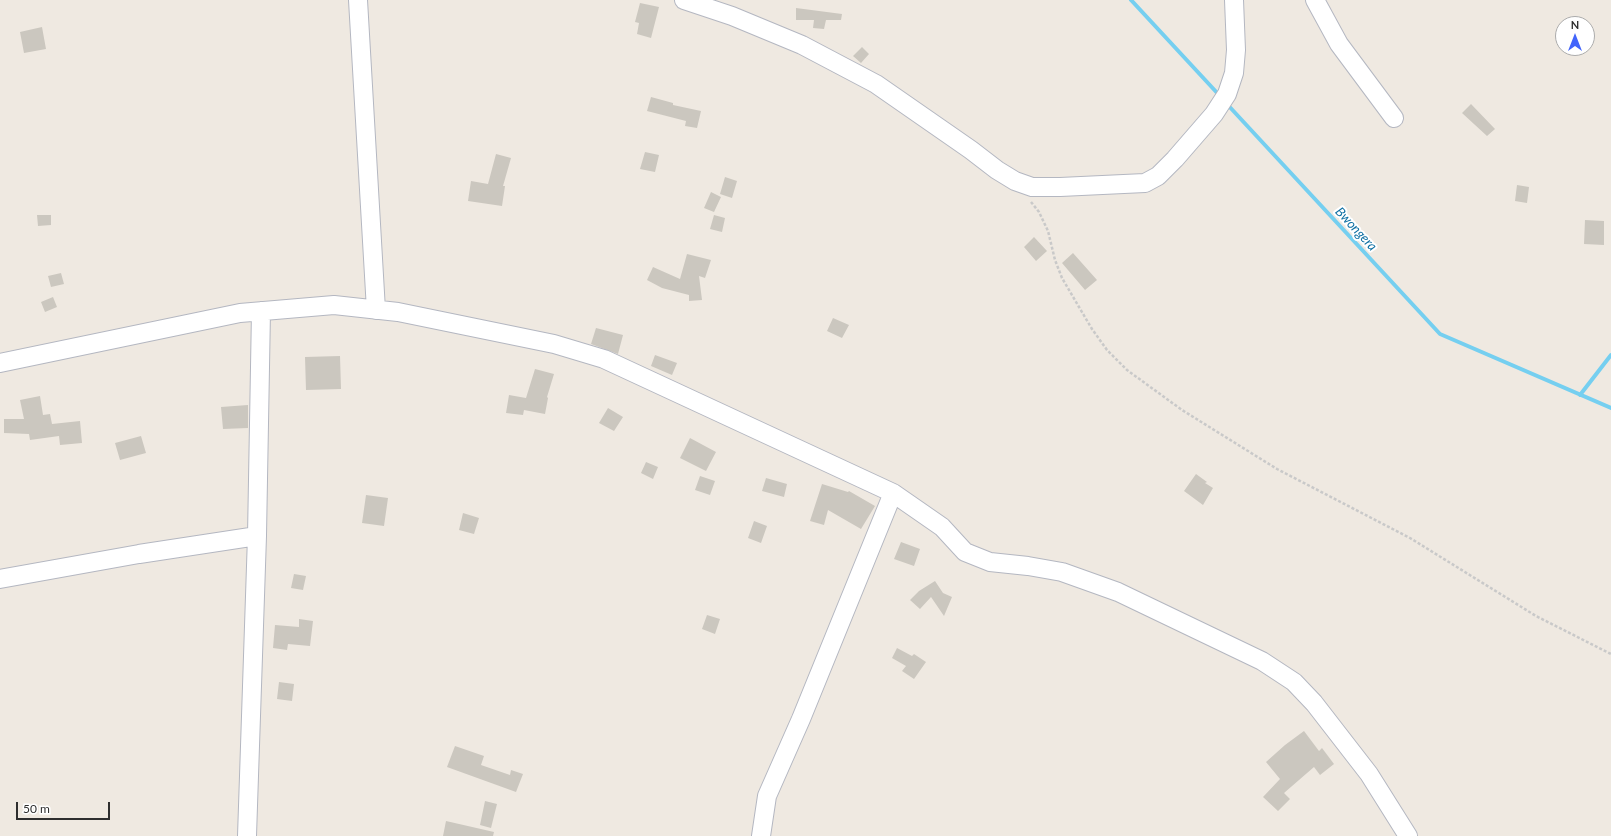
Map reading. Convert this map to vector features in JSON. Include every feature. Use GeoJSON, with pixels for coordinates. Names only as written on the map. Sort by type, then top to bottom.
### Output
{"type":"FeatureCollection","features":[{"type":"Feature","properties":{"kind":"street"},"geometry":{"type":"LineString","coordinates":[[358,0],[376,310]]}},
{"type":"Feature","properties":{"kind":"street"},"geometry":{"type":"LineString","coordinates":[[684,0],[732,16],[802,45],[876,84],[971,150],[997,170],[1015,181],[1032,187],[1145,183],[1158,176],[1175,159],[1214,114],[1227,94],[1234,73],[1236,50],[1234,0]]}},
{"type":"Feature","properties":{"kind":"street"},"geometry":{"type":"LineString","coordinates":[[1315,0],[1339,44],[1394,118]]}},
{"type":"Feature","properties":{"kind":"street"},"geometry":{"type":"LineString","coordinates":[[0,363],[240,312],[334,305],[398,312],[554,344],[604,359],[893,493],[942,527],[965,552],[990,562],[1028,566],[1062,572],[1118,592],[1262,660],[1294,682],[1314,703],[1369,774],[1408,836]]}},
{"type":"Feature","properties":{"kind":"street"},"geometry":{"type":"LineString","coordinates":[[247,836],[257,536],[261,311]]}},
{"type":"Feature","properties":{"kind":"street"},"geometry":{"type":"LineString","coordinates":[[761,836],[767,796],[801,719],[893,493]]}},
{"type":"Feature","properties":{"kind":"street"},"geometry":{"type":"LineString","coordinates":[[0,579],[139,554],[257,536]]}},
{"type":"Feature","properties":{"kind":"path"},"geometry":{"type":"LineString","coordinates":[[1029,200],[1039,212],[1048,231],[1055,260],[1062,278],[1092,329],[1107,350],[1127,370],[1182,410],[1277,469],[1410,538],[1536,616],[1611,654]]}},
{"type":"Feature","properties":{"kind":"building"},"geometry":{"type":"Polygon","coordinates":[[[640,3],[659,7],[651,38],[637,34],[639,23],[635,22],[640,3]]]}},
{"type":"Feature","properties":{"kind":"building"},"geometry":{"type":"Polygon","coordinates":[[[796,8],[842,14],[841,20],[826,20],[824,29],[813,28],[814,20],[796,20],[796,8]]]}},
{"type":"Feature","properties":{"kind":"building"},"geometry":{"type":"Polygon","coordinates":[[[42,27],[46,49],[24,53],[20,32],[42,27]]]}},
{"type":"Feature","properties":{"kind":"building"},"geometry":{"type":"Polygon","coordinates":[[[862,47],[869,54],[861,63],[853,56],[862,47]]]}},
{"type":"Feature","properties":{"kind":"building"},"geometry":{"type":"Polygon","coordinates":[[[651,97],[673,103],[673,105],[701,111],[697,128],[685,126],[686,121],[647,111],[651,97]]]}},
{"type":"Feature","properties":{"kind":"building"},"geometry":{"type":"Polygon","coordinates":[[[1471,104],[1495,129],[1487,136],[1462,113],[1471,104]]]}},
{"type":"Feature","properties":{"kind":"building"},"geometry":{"type":"Polygon","coordinates":[[[645,152],[659,155],[655,172],[640,169],[645,152]]]}},
{"type":"Feature","properties":{"kind":"building"},"geometry":{"type":"Polygon","coordinates":[[[496,154],[511,158],[503,186],[505,186],[502,206],[468,201],[471,181],[488,184],[496,154]]]}},
{"type":"Feature","properties":{"kind":"building"},"geometry":{"type":"Polygon","coordinates":[[[725,177],[737,181],[732,198],[720,194],[725,177]]]}},
{"type":"Feature","properties":{"kind":"building"},"geometry":{"type":"Polygon","coordinates":[[[1517,185],[1529,187],[1527,203],[1515,201],[1517,185]]]}},
{"type":"Feature","properties":{"kind":"building"},"geometry":{"type":"Polygon","coordinates":[[[711,192],[721,197],[714,212],[704,208],[711,192]]]}},
{"type":"Feature","properties":{"kind":"building"},"geometry":{"type":"Polygon","coordinates":[[[37,215],[51,215],[51,225],[38,226],[37,215]]]}},
{"type":"Feature","properties":{"kind":"building"},"geometry":{"type":"Polygon","coordinates":[[[714,215],[725,218],[722,232],[710,229],[714,215]]]}},
{"type":"Feature","properties":{"kind":"building"},"geometry":{"type":"Polygon","coordinates":[[[1585,220],[1604,221],[1604,245],[1584,244],[1585,220]]]}},
{"type":"Feature","properties":{"kind":"building"},"geometry":{"type":"Polygon","coordinates":[[[1034,237],[1047,251],[1036,261],[1024,247],[1034,237]]]}},
{"type":"Feature","properties":{"kind":"building"},"geometry":{"type":"Polygon","coordinates":[[[1073,253],[1097,280],[1085,290],[1062,263],[1073,253]]]}},
{"type":"Feature","properties":{"kind":"building"},"geometry":{"type":"Polygon","coordinates":[[[687,254],[711,260],[705,278],[699,276],[702,300],[689,301],[689,295],[662,288],[647,280],[653,267],[680,279],[687,254]]]}},
{"type":"Feature","properties":{"kind":"building"},"geometry":{"type":"Polygon","coordinates":[[[61,273],[64,284],[51,287],[48,276],[61,273]]]}},
{"type":"Feature","properties":{"kind":"building"},"geometry":{"type":"Polygon","coordinates":[[[53,297],[57,307],[45,312],[41,302],[53,297]]]}},
{"type":"Feature","properties":{"kind":"building"},"geometry":{"type":"Polygon","coordinates":[[[833,318],[849,325],[842,338],[827,331],[833,318]]]}},
{"type":"Feature","properties":{"kind":"building"},"geometry":{"type":"Polygon","coordinates":[[[596,328],[623,335],[618,354],[591,344],[596,328]]]}},
{"type":"Feature","properties":{"kind":"building"},"geometry":{"type":"Polygon","coordinates":[[[655,355],[677,363],[672,375],[651,366],[655,355]]]}},
{"type":"Feature","properties":{"kind":"building"},"geometry":{"type":"Polygon","coordinates":[[[340,356],[341,389],[306,390],[305,357],[340,356]]]}},
{"type":"Feature","properties":{"kind":"building"},"geometry":{"type":"Polygon","coordinates":[[[535,369],[554,374],[547,397],[545,414],[524,410],[523,415],[506,413],[509,395],[526,398],[535,369]]]}},
{"type":"Feature","properties":{"kind":"building"},"geometry":{"type":"Polygon","coordinates":[[[40,396],[43,415],[50,414],[52,424],[80,421],[82,443],[60,445],[59,436],[30,440],[29,434],[4,433],[4,419],[24,419],[20,400],[40,396]]]}},
{"type":"Feature","properties":{"kind":"building"},"geometry":{"type":"Polygon","coordinates":[[[248,405],[248,428],[223,429],[221,407],[248,405]]]}},
{"type":"Feature","properties":{"kind":"building"},"geometry":{"type":"Polygon","coordinates":[[[608,408],[623,417],[614,431],[599,423],[608,408]]]}},
{"type":"Feature","properties":{"kind":"building"},"geometry":{"type":"Polygon","coordinates":[[[141,436],[146,453],[120,460],[115,443],[141,436]]]}},
{"type":"Feature","properties":{"kind":"building"},"geometry":{"type":"Polygon","coordinates":[[[690,438],[716,452],[706,471],[680,458],[690,438]]]}},
{"type":"Feature","properties":{"kind":"building"},"geometry":{"type":"Polygon","coordinates":[[[646,462],[658,467],[653,479],[641,473],[646,462]]]}},
{"type":"Feature","properties":{"kind":"building"},"geometry":{"type":"Polygon","coordinates":[[[1196,474],[1207,482],[1205,483],[1213,488],[1203,505],[1184,491],[1196,474]]]}},
{"type":"Feature","properties":{"kind":"building"},"geometry":{"type":"Polygon","coordinates":[[[700,476],[715,481],[710,495],[695,490],[700,476]]]}},
{"type":"Feature","properties":{"kind":"building"},"geometry":{"type":"Polygon","coordinates":[[[766,478],[787,484],[784,497],[762,491],[766,478]]]}},
{"type":"Feature","properties":{"kind":"building"},"geometry":{"type":"Polygon","coordinates":[[[822,484],[848,492],[849,491],[875,506],[861,529],[828,510],[824,525],[810,521],[822,484]]]}},
{"type":"Feature","properties":{"kind":"building"},"geometry":{"type":"Polygon","coordinates":[[[366,495],[388,498],[384,526],[362,523],[366,495]]]}},
{"type":"Feature","properties":{"kind":"building"},"geometry":{"type":"Polygon","coordinates":[[[463,513],[479,518],[474,534],[459,530],[463,513]]]}},
{"type":"Feature","properties":{"kind":"building"},"geometry":{"type":"Polygon","coordinates":[[[754,521],[767,526],[761,543],[748,538],[754,521]]]}},
{"type":"Feature","properties":{"kind":"building"},"geometry":{"type":"Polygon","coordinates":[[[901,542],[920,549],[914,566],[894,559],[901,542]]]}},
{"type":"Feature","properties":{"kind":"building"},"geometry":{"type":"Polygon","coordinates":[[[294,574],[306,576],[303,590],[291,588],[294,574]]]}},
{"type":"Feature","properties":{"kind":"building"},"geometry":{"type":"Polygon","coordinates":[[[935,581],[943,593],[952,597],[944,616],[931,597],[920,609],[910,600],[919,591],[935,581]]]}},
{"type":"Feature","properties":{"kind":"building"},"geometry":{"type":"Polygon","coordinates":[[[707,615],[720,619],[715,634],[702,629],[707,615]]]}},
{"type":"Feature","properties":{"kind":"building"},"geometry":{"type":"Polygon","coordinates":[[[299,619],[313,621],[310,646],[288,644],[287,650],[273,648],[275,625],[299,627],[299,619]]]}},
{"type":"Feature","properties":{"kind":"building"},"geometry":{"type":"Polygon","coordinates":[[[897,648],[912,656],[914,654],[926,662],[914,679],[902,671],[906,666],[892,658],[897,648]]]}},
{"type":"Feature","properties":{"kind":"building"},"geometry":{"type":"Polygon","coordinates":[[[279,682],[294,684],[292,701],[277,699],[279,682]]]}},
{"type":"Feature","properties":{"kind":"building"},"geometry":{"type":"Polygon","coordinates":[[[1304,731],[1319,751],[1322,748],[1334,764],[1320,775],[1314,767],[1284,793],[1290,799],[1278,811],[1263,797],[1280,779],[1266,762],[1304,731]]]}},
{"type":"Feature","properties":{"kind":"building"},"geometry":{"type":"Polygon","coordinates":[[[455,746],[484,756],[481,765],[510,775],[511,770],[523,774],[516,792],[447,767],[455,746]]]}},
{"type":"Feature","properties":{"kind":"building"},"geometry":{"type":"Polygon","coordinates":[[[485,801],[497,804],[491,828],[480,825],[485,801]]]}},
{"type":"Feature","properties":{"kind":"building"},"geometry":{"type":"Polygon","coordinates":[[[446,821],[494,832],[493,836],[443,836],[446,821]]]}},
{"type":"Feature","properties":{"kind":"waterway","name":"Bwongera"},"geometry":{"type":"LineString","coordinates":[[1131,0],[1220,96]]}},
{"type":"Feature","properties":{"kind":"waterway","name":"Bwongera"},"geometry":{"type":"LineString","coordinates":[[1226,103],[1440,334],[1611,408]]}},
{"type":"Feature","properties":{"kind":"waterway"},"geometry":{"type":"LineString","coordinates":[[1580,395],[1611,355]]}}]}
